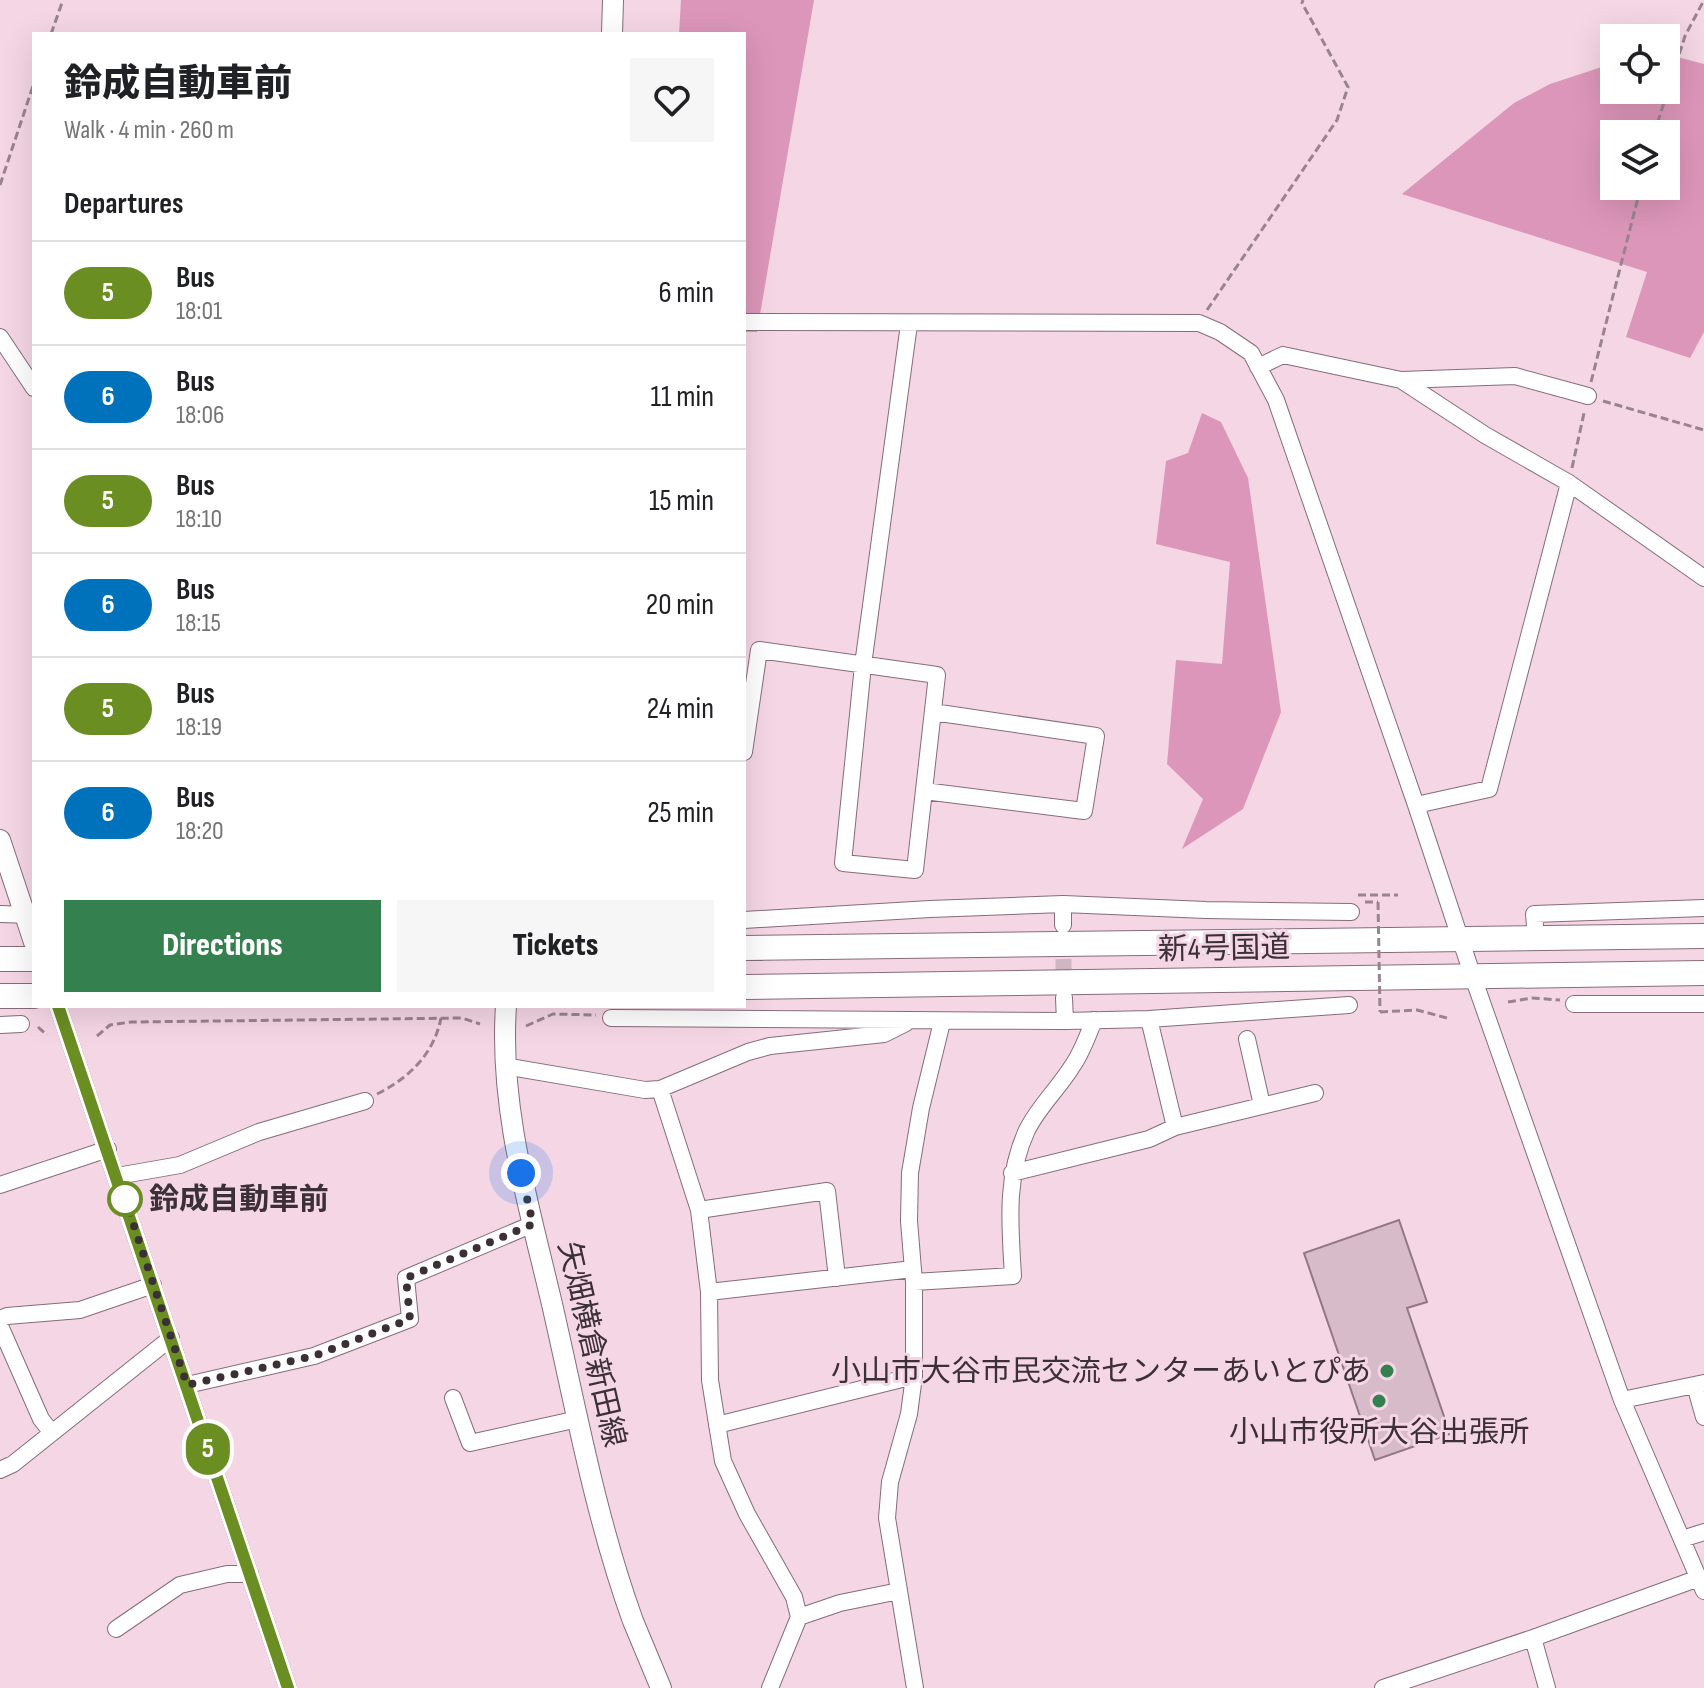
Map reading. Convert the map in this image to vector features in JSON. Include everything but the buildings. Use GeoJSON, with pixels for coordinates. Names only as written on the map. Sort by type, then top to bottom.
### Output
{"type":"FeatureCollection","features":[{"type":"Feature","properties":{"kind":"highway","name":"新4号国道"},"geometry":{"type":"LineString","coordinates":[[746,948],[1704,936]]}},
{"type":"Feature","properties":{"kind":"highway"},"geometry":{"type":"LineString","coordinates":[[0,959],[32,959]]}},
{"type":"Feature","properties":{"kind":"highway","name":"新4号国道"},"geometry":{"type":"LineString","coordinates":[[746,987],[1704,973]]}},
{"type":"Feature","properties":{"kind":"highway"},"geometry":{"type":"LineString","coordinates":[[0,996],[32,996]]}},
{"type":"Feature","properties":{"kind":"main road"},"geometry":{"type":"LineString","coordinates":[[612,32],[613,0]]}},
{"type":"Feature","properties":{"kind":"main road"},"geometry":{"type":"LineString","coordinates":[[0,840],[29,914]]}},
{"type":"Feature","properties":{"kind":"main road","name":"矢畑横倉新田線"},"geometry":{"type":"LineString","coordinates":[[506,1008],[505,1066],[510,1118],[533,1224],[606,1528],[633,1620],[661,1688]]}},
{"type":"Feature","properties":{"kind":"street"},"geometry":{"type":"LineString","coordinates":[[746,322],[1199,323],[1220,332],[1251,353],[1276,400],[1459,937],[1622,1400],[1702,1584],[1383,1688]]}},
{"type":"Feature","properties":{"kind":"street"},"geometry":{"type":"LineString","coordinates":[[746,738],[759,650],[863,665],[937,675],[915,870],[843,863],[863,665],[909,324]]}},
{"type":"Feature","properties":{"kind":"street"},"geometry":{"type":"LineString","coordinates":[[0,337],[32,385]]}},
{"type":"Feature","properties":{"kind":"street"},"geometry":{"type":"LineString","coordinates":[[1258,367],[1283,355],[1401,380],[1515,376],[1588,396]]}},
{"type":"Feature","properties":{"kind":"street"},"geometry":{"type":"LineString","coordinates":[[1401,380],[1485,435],[1569,483],[1704,578]]}},
{"type":"Feature","properties":{"kind":"street"},"geometry":{"type":"LineString","coordinates":[[1416,805],[1489,789],[1569,483]]}},
{"type":"Feature","properties":{"kind":"street"},"geometry":{"type":"LineString","coordinates":[[924,791],[1084,811],[1096,736],[933,712]]}},
{"type":"Feature","properties":{"kind":"street"},"geometry":{"type":"LineString","coordinates":[[746,920],[1063,904],[1206,910],[1354,903]]}},
{"type":"Feature","properties":{"kind":"street"},"geometry":{"type":"LineString","coordinates":[[1063,904],[1063,925]]}},
{"type":"Feature","properties":{"kind":"street"},"geometry":{"type":"LineString","coordinates":[[1536,938],[1534,914],[1704,908]]}},
{"type":"Feature","properties":{"kind":"street"},"geometry":{"type":"LineString","coordinates":[[0,914],[29,914]]}},
{"type":"Feature","properties":{"kind":"street"},"geometry":{"type":"LineString","coordinates":[[1064,998],[1065,1021]]}},
{"type":"Feature","properties":{"kind":"street"},"geometry":{"type":"LineString","coordinates":[[1574,1004],[1704,1004]]}},
{"type":"Feature","properties":{"kind":"street"},"geometry":{"type":"LineString","coordinates":[[611,1018],[1065,1021],[1149,1019],[1349,1005]]}},
{"type":"Feature","properties":{"kind":"street"},"geometry":{"type":"LineString","coordinates":[[59,1008],[288,1688]]}},
{"type":"Feature","properties":{"kind":"street"},"geometry":{"type":"LineString","coordinates":[[1149,1019],[1175,1127]]}},
{"type":"Feature","properties":{"kind":"street"},"geometry":{"type":"LineString","coordinates":[[709,1292],[837,1278],[1013,1276],[1009,1205],[1012,1173],[1027,1130],[1049,1095],[1074,1065],[1094,1020]]}},
{"type":"Feature","properties":{"kind":"street"},"geometry":{"type":"LineString","coordinates":[[505,1066],[645,1090],[660,1089],[748,1052],[770,1046],[884,1034],[909,1022]]}},
{"type":"Feature","properties":{"kind":"street"},"geometry":{"type":"LineString","coordinates":[[915,1688],[887,1518],[890,1482],[909,1414],[914,1376],[910,1173],[921,1108],[942,1022]]}},
{"type":"Feature","properties":{"kind":"street"},"geometry":{"type":"LineString","coordinates":[[0,1025],[21,1024]]}},
{"type":"Feature","properties":{"kind":"street"},"geometry":{"type":"LineString","coordinates":[[1247,1039],[1262,1105]]}},
{"type":"Feature","properties":{"kind":"street"},"geometry":{"type":"LineString","coordinates":[[660,1089],[699,1210],[709,1292],[710,1380],[723,1461],[747,1514],[794,1597],[799,1617],[770,1688]]}},
{"type":"Feature","properties":{"kind":"street"},"geometry":{"type":"LineString","coordinates":[[1012,1173],[1149,1139],[1175,1127],[1315,1093]]}},
{"type":"Feature","properties":{"kind":"street"},"geometry":{"type":"LineString","coordinates":[[117,1176],[180,1165],[259,1132],[365,1101]]}},
{"type":"Feature","properties":{"kind":"street"},"geometry":{"type":"LineString","coordinates":[[0,1185],[108,1149]]}},
{"type":"Feature","properties":{"kind":"street"},"geometry":{"type":"LineString","coordinates":[[699,1210],[827,1191],[837,1278]]}},
{"type":"Feature","properties":{"kind":"street"},"geometry":{"type":"LineString","coordinates":[[187,1385],[314,1356],[410,1319],[406,1278],[533,1224]]}},
{"type":"Feature","properties":{"kind":"street"},"geometry":{"type":"LineString","coordinates":[[0,1319],[11,1315],[80,1310],[153,1285]]}},
{"type":"Feature","properties":{"kind":"street"},"geometry":{"type":"LineString","coordinates":[[0,1326],[41,1419],[52,1433]]}},
{"type":"Feature","properties":{"kind":"street"},"geometry":{"type":"LineString","coordinates":[[0,1470],[13,1464],[171,1338]]}},
{"type":"Feature","properties":{"kind":"street"},"geometry":{"type":"LineString","coordinates":[[717,1425],[914,1376]]}},
{"type":"Feature","properties":{"kind":"street"},"geometry":{"type":"LineString","coordinates":[[1622,1400],[1700,1384],[1704,1417]]}},
{"type":"Feature","properties":{"kind":"street"},"geometry":{"type":"LineString","coordinates":[[453,1398],[470,1443],[578,1419]]}},
{"type":"Feature","properties":{"kind":"street"},"geometry":{"type":"LineString","coordinates":[[1682,1539],[1704,1532]]}},
{"type":"Feature","properties":{"kind":"street"},"geometry":{"type":"LineString","coordinates":[[116,1629],[180,1585],[227,1574],[250,1574]]}},
{"type":"Feature","properties":{"kind":"street"},"geometry":{"type":"LineString","coordinates":[[799,1617],[840,1603],[899,1591]]}},
{"type":"Feature","properties":{"kind":"street"},"geometry":{"type":"LineString","coordinates":[[1533,1638],[1547,1688]]}},
{"type":"Feature","properties":{"kind":"path"},"geometry":{"type":"LineString","coordinates":[[52,32],[63,0]]}},
{"type":"Feature","properties":{"kind":"path"},"geometry":{"type":"LineString","coordinates":[[1199,323],[1337,120],[1348,87],[1303,0]]}},
{"type":"Feature","properties":{"kind":"path"},"geometry":{"type":"LineString","coordinates":[[1658,120],[1685,36],[1704,0]]}},
{"type":"Feature","properties":{"kind":"path"},"geometry":{"type":"LineString","coordinates":[[0,185],[32,89]]}},
{"type":"Feature","properties":{"kind":"path"},"geometry":{"type":"LineString","coordinates":[[1569,483],[1637,200]]}},
{"type":"Feature","properties":{"kind":"path"},"geometry":{"type":"LineString","coordinates":[[1588,396],[1704,430]]}},
{"type":"Feature","properties":{"kind":"path"},"geometry":{"type":"LineString","coordinates":[[1354,903],[1398,895]]}},
{"type":"Feature","properties":{"kind":"path"},"geometry":{"type":"LineString","coordinates":[[1354,903],[1378,902],[1380,1012],[1417,1010],[1447,1018]]}},
{"type":"Feature","properties":{"kind":"path"},"geometry":{"type":"LineString","coordinates":[[1508,1002],[1532,998],[1558,999],[1574,1004]]}},
{"type":"Feature","properties":{"kind":"path"},"geometry":{"type":"LineString","coordinates":[[526,1026],[553,1014],[611,1018]]}},
{"type":"Feature","properties":{"kind":"path"},"geometry":{"type":"LineString","coordinates":[[365,1101],[393,1086],[417,1066],[437,1038],[441,1018]]}},
{"type":"Feature","properties":{"kind":"path"},"geometry":{"type":"LineString","coordinates":[[97,1036],[110,1025],[131,1022],[462,1018],[480,1024]]}},
{"type":"Feature","properties":{"kind":"shaded area"},"geometry":{"type":"Polygon","coordinates":[[[681,0],[814,0],[757,332],[746,332],[746,32],[679,32],[681,0]]]}},
{"type":"Feature","properties":{"kind":"shaded area"},"geometry":{"type":"Polygon","coordinates":[[[1680,58],[1704,64],[1704,332],[1690,358],[1626,337],[1647,272],[1402,194],[1514,103],[1550,84],[1600,68],[1600,104],[1680,104],[1680,58]]]}},
{"type":"Feature","properties":{"kind":"shaded area"},"geometry":{"type":"Polygon","coordinates":[[[1202,413],[1221,422],[1248,478],[1281,712],[1243,809],[1182,849],[1203,799],[1167,764],[1176,660],[1222,664],[1230,562],[1156,544],[1166,461],[1188,453],[1202,413]]]}},
{"type":"Feature","properties":{"kind":"tunnel"},"geometry":{"type":"LineString","coordinates":[[1063,935],[1064,992]]}},
{"type":"Feature","properties":{"kind":"bus line","name":"5"},"geometry":{"type":"LineString","coordinates":[[59,1008],[288,1688]]}},
{"type":"Feature","properties":{"kind":"place","name":"鈴成自動車前"},"geometry":{"type":"Point","coordinates":[125,1199]}},
{"type":"Feature","properties":{"kind":"place","name":"小山市大谷市民交流センターあいとぴあ"},"geometry":{"type":"Point","coordinates":[1387,1371]}},
{"type":"Feature","properties":{"kind":"place","name":"小山市役所大谷出張所"},"geometry":{"type":"Point","coordinates":[1379,1401]}},
{"type":"Feature","properties":{"kind":"route"},"geometry":{"type":"LineString","coordinates":[[125,1199],[187,1385],[314,1356],[410,1319],[406,1278],[533,1224],[521,1173]]}}]}
